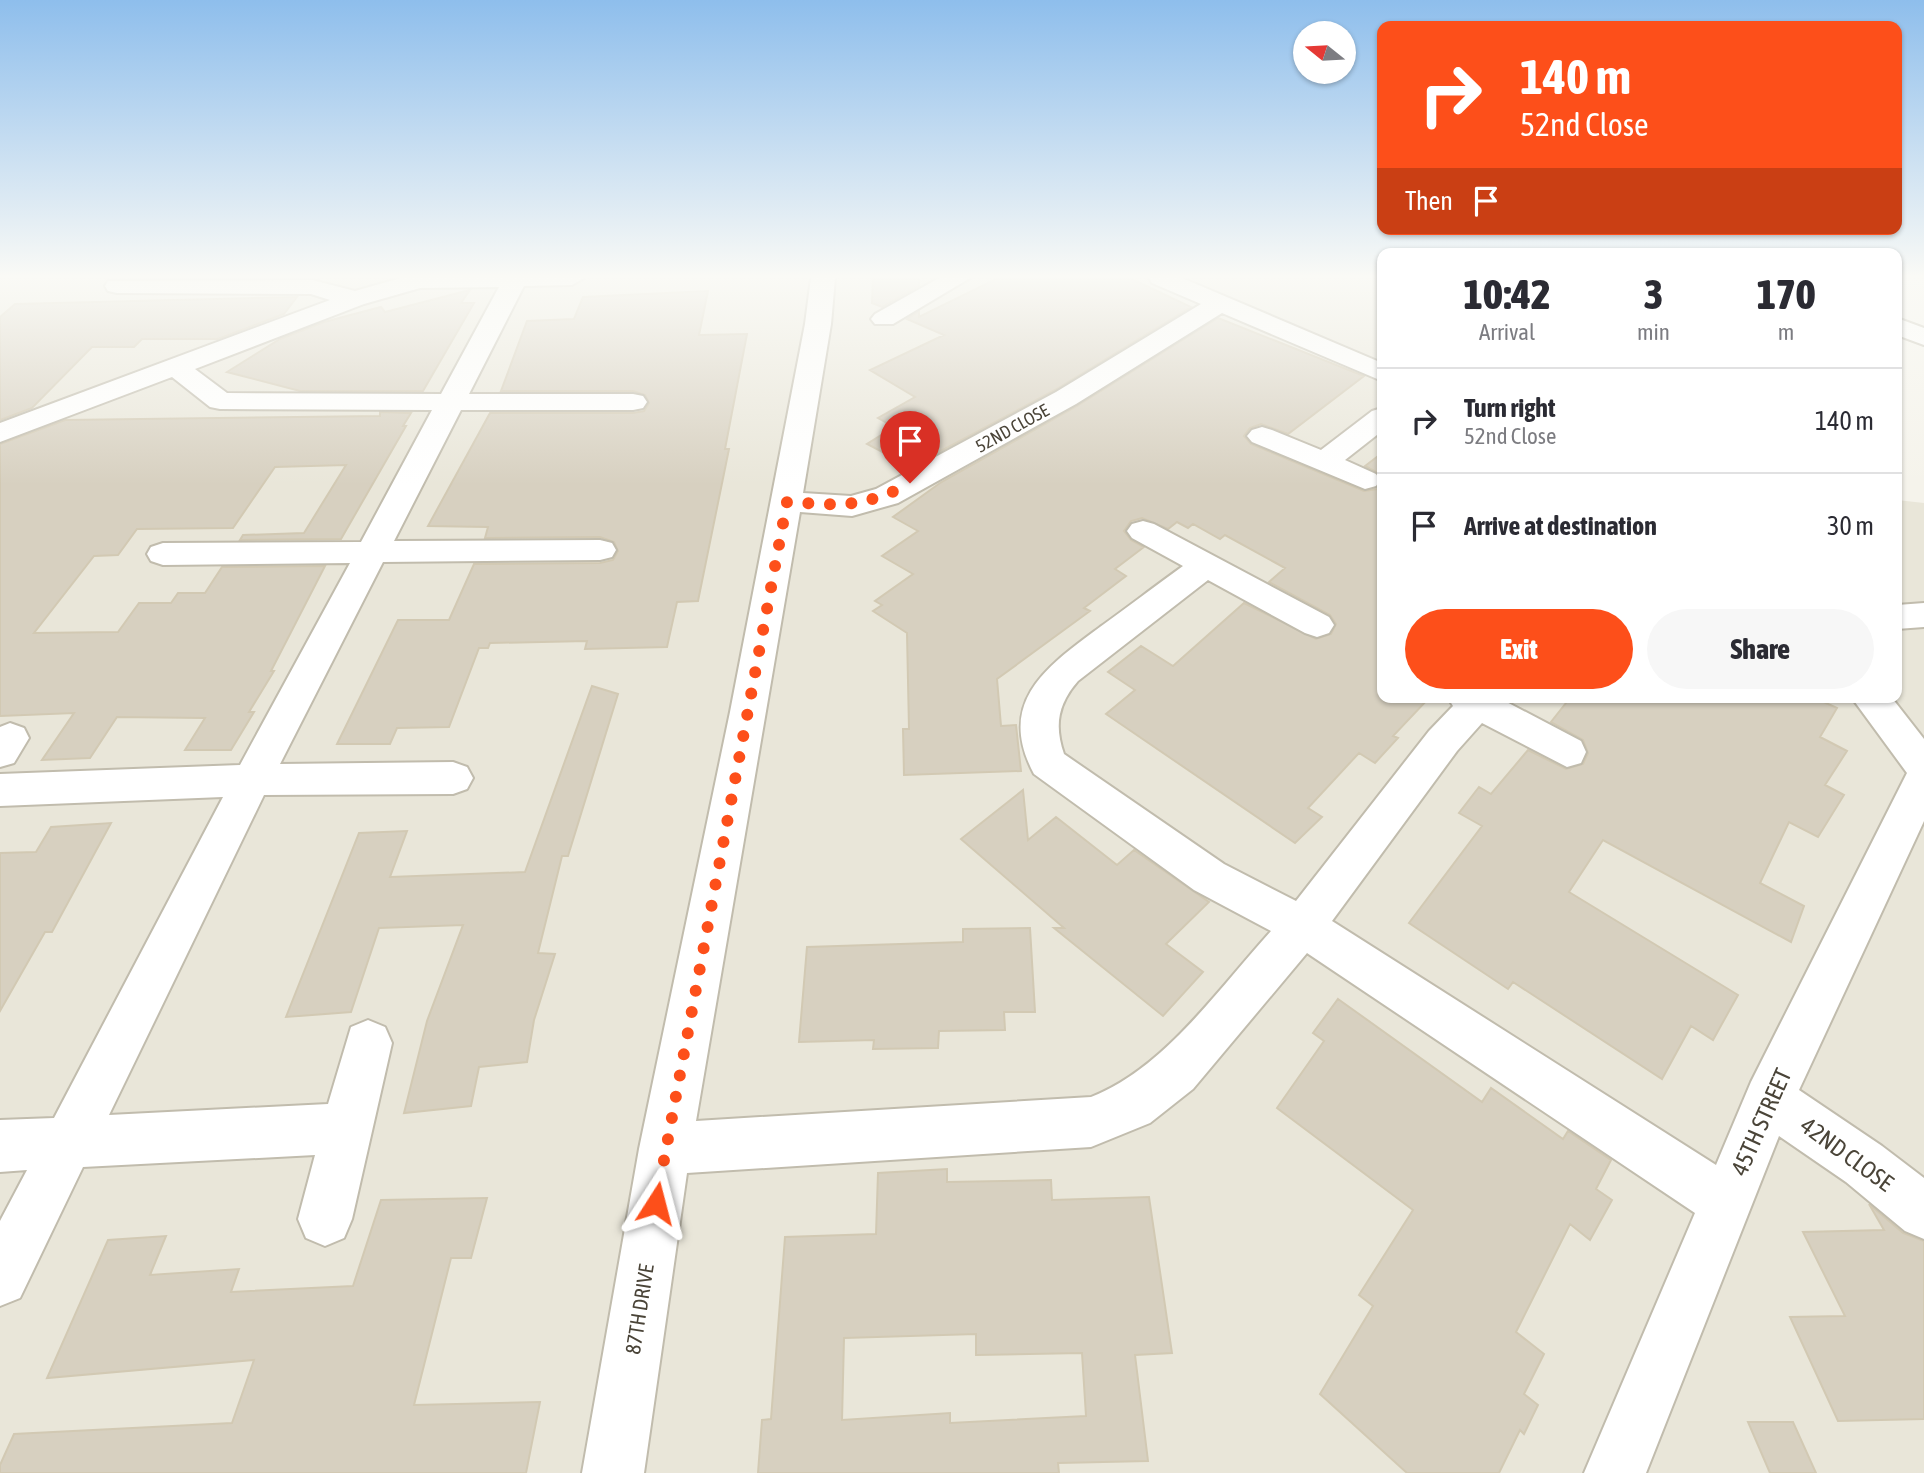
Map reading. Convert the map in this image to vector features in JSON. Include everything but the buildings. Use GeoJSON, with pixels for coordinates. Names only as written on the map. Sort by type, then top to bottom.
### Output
{"type":"FeatureCollection","features":[{"type":"Feature","properties":{"kind":"street"},"geometry":{"type":"LineString","coordinates":[[3,430],[226,347]]}},
{"type":"Feature","properties":{"kind":"street"},"geometry":{"type":"LineString","coordinates":[[0,1278],[252,780],[480,347]]}},
{"type":"Feature","properties":{"kind":"street","name":"87TH DRIVE"},"geometry":{"type":"LineString","coordinates":[[613,1473],[665,1149],[814,347]]}},
{"type":"Feature","properties":{"kind":"street","name":"52ND CLOSE"},"geometry":{"type":"LineString","coordinates":[[787,502],[852,506],[887,496],[1066,398],[1150,347]]}},
{"type":"Feature","properties":{"kind":"street"},"geometry":{"type":"LineString","coordinates":[[1322,347],[1377,371]]}},
{"type":"Feature","properties":{"kind":"street"},"geometry":{"type":"LineString","coordinates":[[174,366],[220,401],[633,402]]}},
{"type":"Feature","properties":{"kind":"street"},"geometry":{"type":"LineString","coordinates":[[1324,462],[1377,421]]}},
{"type":"Feature","properties":{"kind":"street"},"geometry":{"type":"LineString","coordinates":[[1262,436],[1365,480]]}},
{"type":"Feature","properties":{"kind":"street"},"geometry":{"type":"LineString","coordinates":[[1143,531],[1317,625]]}},
{"type":"Feature","properties":{"kind":"street"},"geometry":{"type":"LineString","coordinates":[[163,554],[600,550]]}},
{"type":"Feature","properties":{"kind":"street"},"geometry":{"type":"LineString","coordinates":[[1206,565],[1065,672],[1047,690],[1039,716],[1038,738],[1048,763],[1209,877],[1303,926],[1726,1202]]}},
{"type":"Feature","properties":{"kind":"street"},"geometry":{"type":"LineString","coordinates":[[1902,617],[1924,615]]}},
{"type":"Feature","properties":{"kind":"street"},"geometry":{"type":"LineString","coordinates":[[665,1149],[1091,1122],[1132,1106],[1175,1072],[1303,926],[1471,703]]}},
{"type":"Feature","properties":{"kind":"street"},"geometry":{"type":"LineString","coordinates":[[1476,703],[1567,752]]}},
{"type":"Feature","properties":{"kind":"street"},"geometry":{"type":"LineString","coordinates":[[1875,703],[1924,767]]}},
{"type":"Feature","properties":{"kind":"street"},"geometry":{"type":"LineString","coordinates":[[0,790],[252,780],[453,778]]}},
{"type":"Feature","properties":{"kind":"street","name":"45TH STREET"},"geometry":{"type":"LineString","coordinates":[[1615,1473],[1769,1099],[1924,778]]}},
{"type":"Feature","properties":{"kind":"street"},"geometry":{"type":"LineString","coordinates":[[325,1219],[345,1128],[368,1043]]}},
{"type":"Feature","properties":{"kind":"street","name":"42ND CLOSE"},"geometry":{"type":"LineString","coordinates":[[1769,1099],[1864,1164],[1924,1212]]}},
{"type":"Feature","properties":{"kind":"street"},"geometry":{"type":"LineString","coordinates":[[0,1146],[345,1128]]}},
{"type":"Feature","properties":{"kind":"shaded area"},"geometry":{"type":"Polygon","coordinates":[[[0,347],[1377,347],[1377,703],[1902,703],[1902,501],[1924,503],[1924,1473],[0,1473],[0,347]]]}},
{"type":"Feature","properties":{"kind":"route"},"geometry":{"type":"LineString","coordinates":[[656,1203],[787,502],[852,506],[887,496],[910,483]]}}]}
